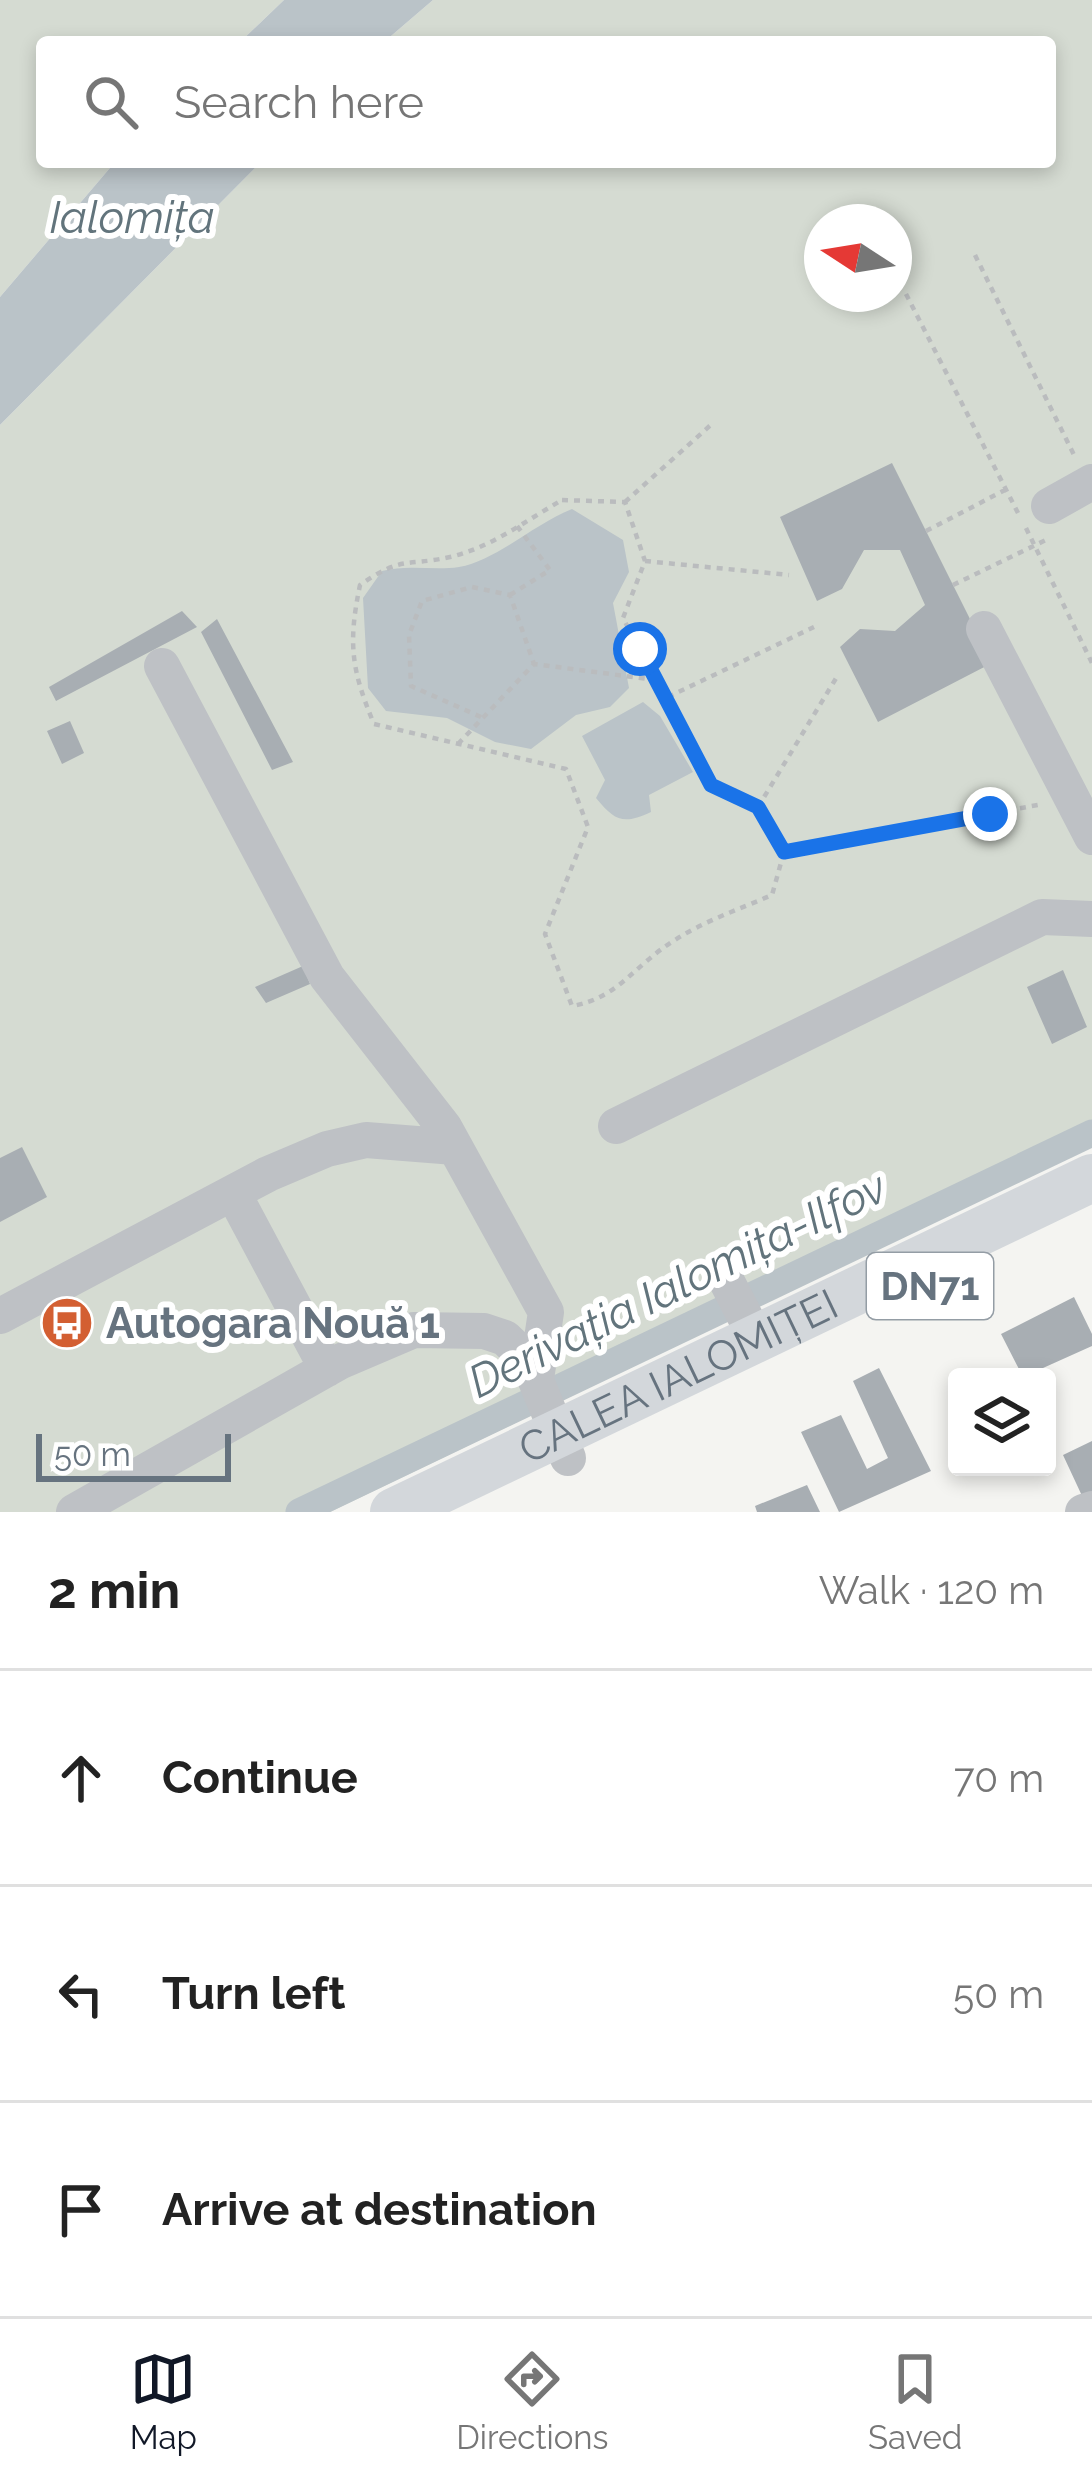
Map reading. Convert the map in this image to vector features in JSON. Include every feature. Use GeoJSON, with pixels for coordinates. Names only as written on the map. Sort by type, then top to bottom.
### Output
{"type":"FeatureCollection","features":[{"type":"Feature","properties":{"kind":"main road","name":"CALEA IALOMIȚEI"},"geometry":{"type":"LineString","coordinates":[[457,1512],[558,1436],[750,1329],[1092,1178]]}},
{"type":"Feature","properties":{"kind":"main road","name":"CALEA IALOMIȚEI"},"geometry":{"type":"LineString","coordinates":[[394,1512],[558,1436],[1092,1209]]}},
{"type":"Feature","properties":{"kind":"lane"},"geometry":{"type":"LineString","coordinates":[[1049,506],[1090,483]]}},
{"type":"Feature","properties":{"kind":"lane"},"geometry":{"type":"LineString","coordinates":[[984,629],[1092,837]]}},
{"type":"Feature","properties":{"kind":"lane"},"geometry":{"type":"LineString","coordinates":[[162,666],[327,977],[378,1037],[455,1148],[546,1312],[536,1379]]}},
{"type":"Feature","properties":{"kind":"lane"},"geometry":{"type":"LineString","coordinates":[[616,1126],[1042,916],[1092,920]]}},
{"type":"Feature","properties":{"kind":"lane"},"geometry":{"type":"LineString","coordinates":[[0,1316],[232,1193],[327,1149],[366,1140],[455,1148]]}},
{"type":"Feature","properties":{"kind":"lane"},"geometry":{"type":"LineString","coordinates":[[232,1193],[327,1369]]}},
{"type":"Feature","properties":{"kind":"lane"},"geometry":{"type":"LineString","coordinates":[[726,1280],[750,1329]]}},
{"type":"Feature","properties":{"kind":"lane"},"geometry":{"type":"LineString","coordinates":[[74,1512],[327,1369],[414,1330],[484,1331],[505,1338],[527,1359],[558,1436]]}},
{"type":"Feature","properties":{"kind":"lane"},"geometry":{"type":"LineString","coordinates":[[1083,1512],[1092,1509]]}},
{"type":"Feature","properties":{"kind":"path"},"geometry":{"type":"LineString","coordinates":[[975,255],[1090,483]]}},
{"type":"Feature","properties":{"kind":"path"},"geometry":{"type":"LineString","coordinates":[[912,306],[1092,663]]}},
{"type":"Feature","properties":{"kind":"path"},"geometry":{"type":"LineString","coordinates":[[625,502],[645,561],[623,618],[711,785],[758,807],[784,852],[772,895],[677,938],[628,974],[605,1000],[572,1006],[544,934],[588,827],[566,769],[374,724],[353,674],[351,628],[361,585],[394,561],[450,557],[562,500],[625,502],[715,422]]}},
{"type":"Feature","properties":{"kind":"path"},"geometry":{"type":"LineString","coordinates":[[926,530],[1006,489]]}},
{"type":"Feature","properties":{"kind":"path"},"geometry":{"type":"LineString","coordinates":[[482,718],[411,686],[409,635],[422,601],[472,586],[510,595],[550,570],[517,526]]}},
{"type":"Feature","properties":{"kind":"path"},"geometry":{"type":"LineString","coordinates":[[953,585],[1035,547]]}},
{"type":"Feature","properties":{"kind":"path"},"geometry":{"type":"LineString","coordinates":[[645,561],[789,575]]}},
{"type":"Feature","properties":{"kind":"path"},"geometry":{"type":"LineString","coordinates":[[510,595],[534,664]]}},
{"type":"Feature","properties":{"kind":"path"},"geometry":{"type":"LineString","coordinates":[[665,698],[814,627]]}},
{"type":"Feature","properties":{"kind":"path"},"geometry":{"type":"LineString","coordinates":[[458,744],[534,664]]}},
{"type":"Feature","properties":{"kind":"path"},"geometry":{"type":"LineString","coordinates":[[534,664],[656,680]]}},
{"type":"Feature","properties":{"kind":"path"},"geometry":{"type":"LineString","coordinates":[[758,807],[838,676]]}},
{"type":"Feature","properties":{"kind":"path"},"geometry":{"type":"LineString","coordinates":[[784,852],[1072,799]]}},
{"type":"Feature","properties":{"kind":"shaded area"},"geometry":{"type":"Polygon","coordinates":[[[0,0],[284,0],[246,36],[36,36],[36,168],[110,168],[0,297],[0,0]]]}},
{"type":"Feature","properties":{"kind":"shaded area"},"geometry":{"type":"Polygon","coordinates":[[[433,0],[1092,0],[1092,1146],[330,1512],[0,1512],[0,425],[255,168],[1056,168],[1056,36],[391,36],[433,0]]]}},
{"type":"Feature","properties":{"kind":"water"},"geometry":{"type":"Polygon","coordinates":[[[284,0],[433,0],[391,36],[246,36],[284,0]]]}},
{"type":"Feature","properties":{"kind":"water","name":"Ialomița"},"geometry":{"type":"Polygon","coordinates":[[[110,168],[255,168],[0,425],[0,297],[110,168]]]}},
{"type":"Feature","properties":{"kind":"water"},"geometry":{"type":"Polygon","coordinates":[[[572,509],[623,540],[629,572],[613,603],[629,688],[610,707],[576,715],[531,749],[495,742],[447,718],[386,711],[368,688],[363,598],[382,571],[473,563],[572,509]]]}},
{"type":"Feature","properties":{"kind":"water"},"geometry":{"type":"Polygon","coordinates":[[[643,702],[660,716],[693,772],[649,795],[651,812],[620,819],[596,798],[605,780],[582,736],[643,702]]]}},
{"type":"Feature","properties":{"kind":"building"},"geometry":{"type":"Polygon","coordinates":[[[892,463],[992,663],[878,722],[840,647],[860,629],[895,631],[925,605],[900,550],[864,550],[842,589],[817,601],[780,517],[892,463]]]}},
{"type":"Feature","properties":{"kind":"building"},"geometry":{"type":"Polygon","coordinates":[[[182,611],[197,627],[56,701],[49,687],[182,611]]]}},
{"type":"Feature","properties":{"kind":"building"},"geometry":{"type":"Polygon","coordinates":[[[217,619],[293,762],[272,770],[201,632],[217,619]]]}},
{"type":"Feature","properties":{"kind":"building"},"geometry":{"type":"Polygon","coordinates":[[[70,721],[84,753],[62,764],[47,731],[70,721]]]}},
{"type":"Feature","properties":{"kind":"building"},"geometry":{"type":"Polygon","coordinates":[[[303,966],[310,984],[266,1003],[255,987],[303,966]]]}},
{"type":"Feature","properties":{"kind":"building"},"geometry":{"type":"Polygon","coordinates":[[[1063,970],[1087,1027],[1052,1044],[1027,987],[1063,970]]]}},
{"type":"Feature","properties":{"kind":"building"},"geometry":{"type":"Polygon","coordinates":[[[22,1147],[47,1197],[0,1222],[0,1158],[22,1147]]]}},
{"type":"Feature","properties":{"kind":"building"},"geometry":{"type":"Polygon","coordinates":[[[1074,1297],[1092,1334],[1092,1346],[1043,1368],[1018,1368],[1001,1334],[1074,1297]]]}},
{"type":"Feature","properties":{"kind":"building"},"geometry":{"type":"Polygon","coordinates":[[[879,1368],[931,1471],[839,1512],[801,1432],[841,1415],[867,1469],[888,1458],[853,1381],[879,1368]]]}},
{"type":"Feature","properties":{"kind":"building"},"geometry":{"type":"Polygon","coordinates":[[[1092,1441],[1092,1494],[1083,1498],[1063,1455],[1092,1441]]]}},
{"type":"Feature","properties":{"kind":"building"},"geometry":{"type":"Polygon","coordinates":[[[807,1485],[820,1512],[757,1512],[755,1506],[807,1485]]]}},
{"type":"Feature","properties":{"kind":"waterway","name":"Derivația Ialomița-Ilfov"},"geometry":{"type":"LineString","coordinates":[[299,1512],[1092,1133]]}},
{"type":"Feature","properties":{"kind":"place","name":"Autogara Nouă 1"},"geometry":{"type":"Point","coordinates":[67,1323]}},
{"type":"Feature","properties":{"kind":"route"},"geometry":{"type":"LineString","coordinates":[[640,649],[711,785],[758,807],[784,852],[990,814]]}}]}
